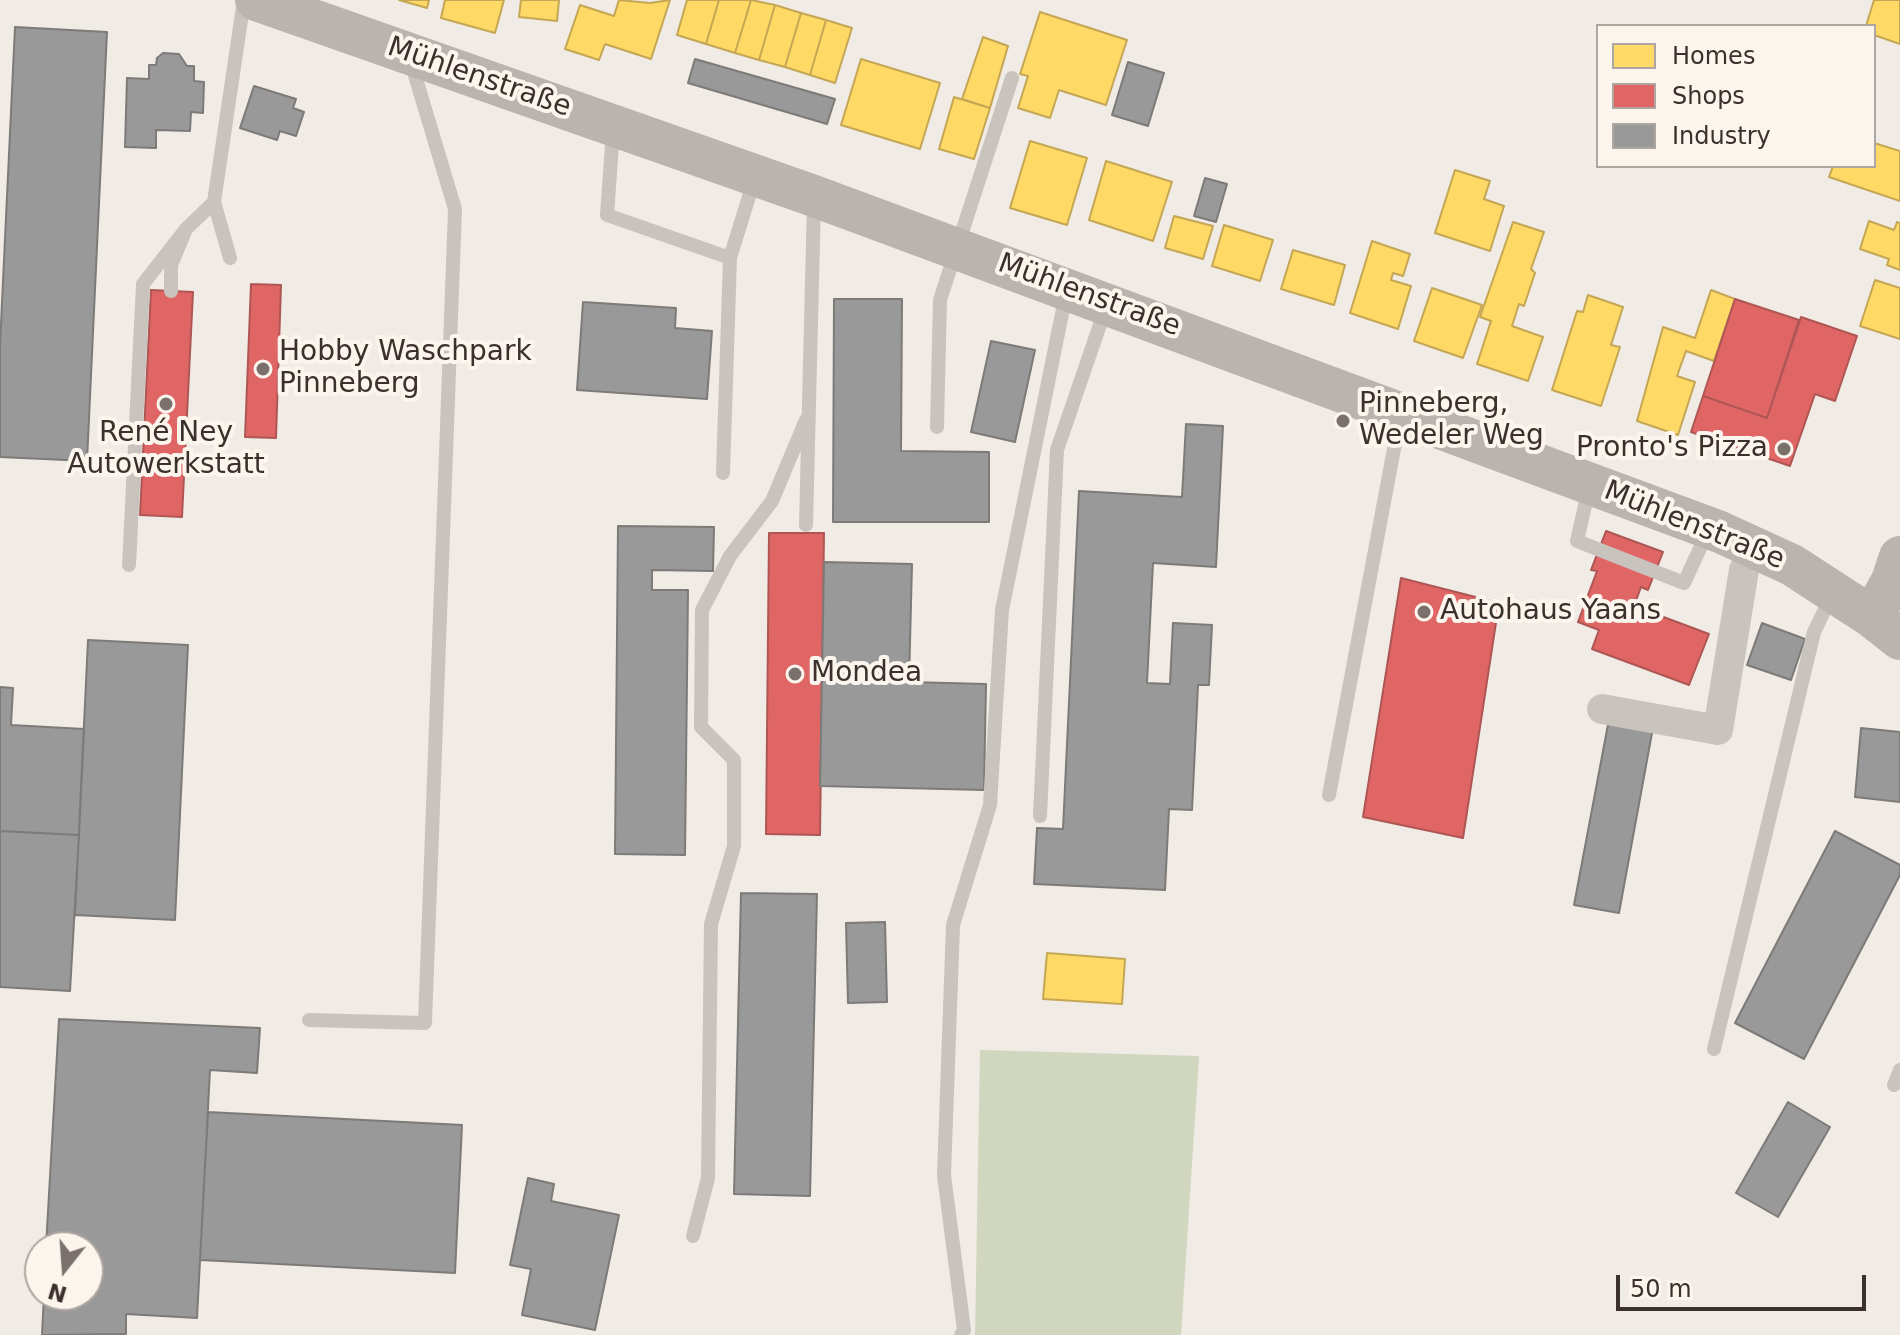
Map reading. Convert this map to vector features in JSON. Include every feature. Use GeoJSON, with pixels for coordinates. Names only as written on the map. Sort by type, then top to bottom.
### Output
{"type":"FeatureCollection","features":[{"type":"Feature","properties":{"kind":"main road","name":"Mühlenstraße"},"geometry":{"type":"LineString","coordinates":[[256,0],[312,10],[409,53],[1068,288],[1709,528],[1792,565],[1886,628]]}},
{"type":"Feature","properties":{"kind":"main road"},"geometry":{"type":"LineString","coordinates":[[1886,628],[1892,581],[1900,557]]}},
{"type":"Feature","properties":{"kind":"street"},"geometry":{"type":"LineString","coordinates":[[1602,709],[1718,730],[1744,570]]}},
{"type":"Feature","properties":{"kind":"lane"},"geometry":{"type":"LineString","coordinates":[[230,258],[214,202],[244,0]]}},
{"type":"Feature","properties":{"kind":"lane"},"geometry":{"type":"LineString","coordinates":[[309,1020],[425,1023],[455,209],[409,53]]}},
{"type":"Feature","properties":{"kind":"lane"},"geometry":{"type":"LineString","coordinates":[[937,427],[940,300],[1012,78]]}},
{"type":"Feature","properties":{"kind":"lane"},"geometry":{"type":"LineString","coordinates":[[613,126],[607,215],[730,258]]}},
{"type":"Feature","properties":{"kind":"lane"},"geometry":{"type":"LineString","coordinates":[[723,473],[730,258],[755,175]]}},
{"type":"Feature","properties":{"kind":"lane"},"geometry":{"type":"LineString","coordinates":[[806,525],[806,420],[814,196]]}},
{"type":"Feature","properties":{"kind":"lane"},"geometry":{"type":"LineString","coordinates":[[129,565],[143,284],[186,229],[214,202]]}},
{"type":"Feature","properties":{"kind":"lane"},"geometry":{"type":"LineString","coordinates":[[171,291],[171,265],[186,229]]}},
{"type":"Feature","properties":{"kind":"lane"},"geometry":{"type":"LineString","coordinates":[[961,1335],[964,1330],[944,1175],[953,925],[990,805],[1002,610],[1068,288]]}},
{"type":"Feature","properties":{"kind":"lane"},"geometry":{"type":"LineString","coordinates":[[1040,816],[1057,450],[1108,303]]}},
{"type":"Feature","properties":{"kind":"lane"},"geometry":{"type":"LineString","coordinates":[[1329,795],[1394,449],[1405,415]]}},
{"type":"Feature","properties":{"kind":"lane"},"geometry":{"type":"LineString","coordinates":[[693,1236],[708,1178],[711,924],[734,846],[734,760],[701,727],[702,610],[730,556],[772,501],[806,420]]}},
{"type":"Feature","properties":{"kind":"lane"},"geometry":{"type":"LineString","coordinates":[[1590,483],[1577,541],[1684,583],[1709,528]]}},
{"type":"Feature","properties":{"kind":"lane"},"geometry":{"type":"LineString","coordinates":[[1714,1049],[1814,632],[1834,592]]}},
{"type":"Feature","properties":{"kind":"lane"},"geometry":{"type":"LineString","coordinates":[[1894,1085],[1900,1070]]}},
{"type":"Feature","properties":{"kind":"green space"},"geometry":{"type":"Polygon","coordinates":[[[980,1050],[1199,1056],[1181,1335],[975,1335],[980,1050]]]}},
{"type":"Feature","properties":{"kind":"building: Homes"},"geometry":{"type":"Polygon","coordinates":[[[399,0],[429,0],[427,8],[399,0]]]}},
{"type":"Feature","properties":{"kind":"building: Homes"},"geometry":{"type":"Polygon","coordinates":[[[445,0],[504,0],[495,33],[441,18],[445,0]]]}},
{"type":"Feature","properties":{"kind":"building: Homes"},"geometry":{"type":"Polygon","coordinates":[[[521,0],[559,0],[557,21],[519,17],[521,0]]]}},
{"type":"Feature","properties":{"kind":"building: Homes"},"geometry":{"type":"Polygon","coordinates":[[[619,0],[650,3],[670,0],[651,59],[605,44],[599,60],[565,49],[580,5],[614,16],[619,0]]]}},
{"type":"Feature","properties":{"kind":"building: Homes"},"geometry":{"type":"Polygon","coordinates":[[[687,0],[719,0],[706,44],[677,35],[687,0]]]}},
{"type":"Feature","properties":{"kind":"building: Homes"},"geometry":{"type":"Polygon","coordinates":[[[719,0],[751,0],[735,53],[706,44],[719,0]]]}},
{"type":"Feature","properties":{"kind":"building: Homes"},"geometry":{"type":"Polygon","coordinates":[[[751,0],[775,5],[759,60],[735,53],[751,0]]]}},
{"type":"Feature","properties":{"kind":"building: Homes"},"geometry":{"type":"Polygon","coordinates":[[[1874,0],[1900,0],[1900,44],[1876,36],[1876,24],[1867,24],[1874,0]]]}},
{"type":"Feature","properties":{"kind":"building: Homes"},"geometry":{"type":"Polygon","coordinates":[[[775,5],[801,13],[785,67],[759,60],[775,5]]]}},
{"type":"Feature","properties":{"kind":"building: Homes"},"geometry":{"type":"Polygon","coordinates":[[[1040,12],[1127,40],[1106,105],[1059,90],[1050,118],[1018,108],[1028,76],[1020,74],[1040,12]]]}},
{"type":"Feature","properties":{"kind":"building: Homes"},"geometry":{"type":"Polygon","coordinates":[[[801,13],[826,20],[810,75],[785,67],[801,13]]]}},
{"type":"Feature","properties":{"kind":"building: Homes"},"geometry":{"type":"Polygon","coordinates":[[[826,20],[852,28],[835,83],[810,75],[826,20]]]}},
{"type":"Feature","properties":{"kind":"building: Homes"},"geometry":{"type":"Polygon","coordinates":[[[983,37],[1008,46],[990,108],[962,99],[983,37]]]}},
{"type":"Feature","properties":{"kind":"building: Homes"},"geometry":{"type":"Polygon","coordinates":[[[861,59],[940,83],[920,149],[841,125],[861,59]]]}},
{"type":"Feature","properties":{"kind":"building: Homes"},"geometry":{"type":"Polygon","coordinates":[[[954,97],[990,108],[974,159],[939,149],[954,97]]]}},
{"type":"Feature","properties":{"kind":"building: Homes"},"geometry":{"type":"Polygon","coordinates":[[[1030,141],[1087,158],[1067,225],[1010,208],[1030,141]]]}},
{"type":"Feature","properties":{"kind":"building: Homes"},"geometry":{"type":"Polygon","coordinates":[[[1876,144],[1900,151],[1900,201],[1829,177],[1832,168],[1876,168],[1876,144]]]}},
{"type":"Feature","properties":{"kind":"building: Homes"},"geometry":{"type":"Polygon","coordinates":[[[1106,161],[1172,182],[1153,241],[1089,220],[1106,161]]]}},
{"type":"Feature","properties":{"kind":"building: Homes"},"geometry":{"type":"Polygon","coordinates":[[[1455,170],[1490,181],[1484,199],[1504,206],[1490,251],[1435,233],[1455,170]]]}},
{"type":"Feature","properties":{"kind":"building: Homes"},"geometry":{"type":"Polygon","coordinates":[[[1174,216],[1213,226],[1203,259],[1165,248],[1174,216]]]}},
{"type":"Feature","properties":{"kind":"building: Homes"},"geometry":{"type":"Polygon","coordinates":[[[1869,221],[1894,230],[1897,222],[1900,223],[1900,270],[1887,265],[1889,259],[1860,249],[1869,221]]]}},
{"type":"Feature","properties":{"kind":"building: Homes"},"geometry":{"type":"Polygon","coordinates":[[[1513,222],[1544,232],[1531,269],[1535,273],[1524,306],[1519,304],[1512,326],[1543,337],[1528,381],[1477,364],[1491,321],[1480,317],[1513,222]]]}},
{"type":"Feature","properties":{"kind":"building: Homes"},"geometry":{"type":"Polygon","coordinates":[[[1224,225],[1273,240],[1260,281],[1212,266],[1224,225]]]}},
{"type":"Feature","properties":{"kind":"building: Homes"},"geometry":{"type":"Polygon","coordinates":[[[1372,241],[1410,254],[1403,276],[1393,273],[1391,280],[1411,286],[1398,329],[1350,313],[1372,241]]]}},
{"type":"Feature","properties":{"kind":"building: Homes"},"geometry":{"type":"Polygon","coordinates":[[[1293,250],[1345,265],[1334,305],[1281,289],[1293,250]]]}},
{"type":"Feature","properties":{"kind":"building: Homes"},"geometry":{"type":"Polygon","coordinates":[[[1875,280],[1900,288],[1900,339],[1860,326],[1875,280]]]}},
{"type":"Feature","properties":{"kind":"building: Homes"},"geometry":{"type":"Polygon","coordinates":[[[1432,288],[1482,305],[1463,358],[1414,341],[1432,288]]]}},
{"type":"Feature","properties":{"kind":"building: Homes"},"geometry":{"type":"Polygon","coordinates":[[[1711,290],[1735,299],[1714,361],[1686,351],[1677,376],[1695,382],[1678,435],[1637,421],[1663,327],[1695,338],[1711,290]]]}},
{"type":"Feature","properties":{"kind":"building: Homes"},"geometry":{"type":"Polygon","coordinates":[[[1588,295],[1623,307],[1611,345],[1620,347],[1601,406],[1552,390],[1577,311],[1583,312],[1588,295]]]}},
{"type":"Feature","properties":{"kind":"building: Homes"},"geometry":{"type":"Polygon","coordinates":[[[1047,953],[1125,959],[1122,1004],[1043,999],[1047,953]]]}},
{"type":"Feature","properties":{"kind":"building: Shops","name":"Hobby Waschpark Pinneberg"},"geometry":{"type":"Polygon","coordinates":[[[251,284],[281,285],[276,438],[245,437],[251,284]]]}},
{"type":"Feature","properties":{"kind":"building: Shops","name":"René Ney Autowerkstatt"},"geometry":{"type":"Polygon","coordinates":[[[151,290],[193,292],[182,517],[140,515],[151,290]]]}},
{"type":"Feature","properties":{"kind":"building: Shops"},"geometry":{"type":"Polygon","coordinates":[[[1735,299],[1799,320],[1767,418],[1703,396],[1735,299]]]}},
{"type":"Feature","properties":{"kind":"building: Shops"},"geometry":{"type":"Polygon","coordinates":[[[1801,317],[1857,336],[1835,401],[1815,394],[1790,466],[1691,432],[1703,396],[1767,418],[1801,317]]]}},
{"type":"Feature","properties":{"kind":"building: Shops"},"geometry":{"type":"Polygon","coordinates":[[[1606,531],[1663,552],[1648,590],[1641,587],[1634,606],[1709,634],[1689,685],[1592,649],[1599,630],[1578,622],[1597,571],[1591,570],[1606,531]]]}},
{"type":"Feature","properties":{"kind":"building: Shops","name":"Mondea"},"geometry":{"type":"Polygon","coordinates":[[[769,533],[824,533],[820,835],[766,834],[769,533]]]}},
{"type":"Feature","properties":{"kind":"building: Shops"},"geometry":{"type":"Polygon","coordinates":[[[1401,578],[1499,603],[1463,838],[1363,817],[1401,578]]]}},
{"type":"Feature","properties":{"kind":"building: Industry"},"geometry":{"type":"Polygon","coordinates":[[[15,27],[107,32],[87,461],[0,457],[0,345],[15,27]]]}},
{"type":"Feature","properties":{"kind":"building: Industry"},"geometry":{"type":"Polygon","coordinates":[[[163,53],[179,54],[187,66],[194,66],[194,81],[204,82],[203,113],[191,112],[190,131],[156,130],[156,148],[125,147],[127,78],[149,79],[149,65],[156,65],[157,58],[163,53]]]}},
{"type":"Feature","properties":{"kind":"building: Industry"},"geometry":{"type":"Polygon","coordinates":[[[695,59],[835,99],[827,124],[688,83],[695,59]]]}},
{"type":"Feature","properties":{"kind":"building: Industry"},"geometry":{"type":"Polygon","coordinates":[[[1128,62],[1164,73],[1148,126],[1112,115],[1128,62]]]}},
{"type":"Feature","properties":{"kind":"building: Industry"},"geometry":{"type":"Polygon","coordinates":[[[254,86],[296,99],[293,108],[304,112],[296,136],[280,131],[277,140],[240,128],[254,86]]]}},
{"type":"Feature","properties":{"kind":"building: Industry"},"geometry":{"type":"Polygon","coordinates":[[[1205,178],[1227,184],[1216,222],[1194,216],[1205,178]]]}},
{"type":"Feature","properties":{"kind":"building: Industry"},"geometry":{"type":"Polygon","coordinates":[[[834,299],[902,299],[901,451],[989,452],[989,522],[833,522],[834,299]]]}},
{"type":"Feature","properties":{"kind":"building: Industry"},"geometry":{"type":"Polygon","coordinates":[[[583,302],[676,308],[675,328],[712,331],[707,399],[577,390],[583,302]]]}},
{"type":"Feature","properties":{"kind":"building: Industry"},"geometry":{"type":"Polygon","coordinates":[[[991,341],[1035,350],[1015,442],[971,432],[991,341]]]}},
{"type":"Feature","properties":{"kind":"building: Industry"},"geometry":{"type":"Polygon","coordinates":[[[1186,424],[1223,426],[1216,567],[1153,563],[1147,683],[1170,684],[1173,623],[1212,625],[1209,685],[1198,685],[1192,810],[1169,809],[1165,890],[1034,884],[1037,828],[1063,829],[1079,491],[1182,497],[1186,424]]]}},
{"type":"Feature","properties":{"kind":"building: Industry"},"geometry":{"type":"Polygon","coordinates":[[[618,526],[714,527],[713,571],[652,570],[652,590],[688,590],[685,855],[615,854],[618,526]]]}},
{"type":"Feature","properties":{"kind":"building: Industry"},"geometry":{"type":"Polygon","coordinates":[[[824,562],[912,564],[909,682],[986,684],[984,790],[820,786],[824,562]]]}},
{"type":"Feature","properties":{"kind":"building: Industry"},"geometry":{"type":"Polygon","coordinates":[[[1762,623],[1805,639],[1791,680],[1747,665],[1762,623]]]}},
{"type":"Feature","properties":{"kind":"building: Industry"},"geometry":{"type":"Polygon","coordinates":[[[88,640],[188,645],[175,920],[75,915],[88,640]]]}},
{"type":"Feature","properties":{"kind":"building: Industry"},"geometry":{"type":"Polygon","coordinates":[[[0,687],[13,688],[11,725],[84,729],[79,835],[0,831],[0,687]]]}},
{"type":"Feature","properties":{"kind":"building: Industry"},"geometry":{"type":"Polygon","coordinates":[[[1610,714],[1654,722],[1619,913],[1574,905],[1610,714]]]}},
{"type":"Feature","properties":{"kind":"building: Industry"},"geometry":{"type":"Polygon","coordinates":[[[1861,728],[1900,732],[1900,802],[1855,797],[1861,728]]]}},
{"type":"Feature","properties":{"kind":"building: Industry"},"geometry":{"type":"Polygon","coordinates":[[[0,831],[79,835],[70,991],[0,987],[0,831]]]}},
{"type":"Feature","properties":{"kind":"building: Industry"},"geometry":{"type":"Polygon","coordinates":[[[1835,831],[1900,865],[1900,875],[1804,1059],[1735,1023],[1835,831]]]}},
{"type":"Feature","properties":{"kind":"building: Industry"},"geometry":{"type":"Polygon","coordinates":[[[741,893],[817,894],[810,1196],[734,1194],[741,893]]]}},
{"type":"Feature","properties":{"kind":"building: Industry"},"geometry":{"type":"Polygon","coordinates":[[[885,922],[887,1002],[848,1003],[846,923],[885,922]]]}},
{"type":"Feature","properties":{"kind":"building: Industry"},"geometry":{"type":"Polygon","coordinates":[[[59,1019],[260,1028],[257,1073],[210,1070],[197,1318],[126,1314],[126,1334],[42,1335],[43,1311],[104,1311],[104,1231],[47,1231],[59,1019]]]}},
{"type":"Feature","properties":{"kind":"building: Industry"},"geometry":{"type":"Polygon","coordinates":[[[1788,1102],[1830,1127],[1778,1217],[1736,1193],[1788,1102]]]}},
{"type":"Feature","properties":{"kind":"building: Industry"},"geometry":{"type":"Polygon","coordinates":[[[208,1112],[462,1125],[455,1273],[200,1260],[208,1112]]]}},
{"type":"Feature","properties":{"kind":"building: Industry"},"geometry":{"type":"Polygon","coordinates":[[[528,1178],[554,1184],[551,1201],[619,1215],[595,1330],[522,1315],[531,1269],[510,1265],[528,1178]]]}},
{"type":"Feature","properties":{"kind":"place","name":"Hobby Waschpark Pinneberg"},"geometry":{"type":"Point","coordinates":[263,369]}},
{"type":"Feature","properties":{"kind":"place","name":"René Ney Autowerkstatt"},"geometry":{"type":"Point","coordinates":[166,404]}},
{"type":"Feature","properties":{"kind":"place","name":"Pinneberg, Wedeler Weg"},"geometry":{"type":"Point","coordinates":[1343,421]}},
{"type":"Feature","properties":{"kind":"place","name":"Pronto's Pizza"},"geometry":{"type":"Point","coordinates":[1784,449]}},
{"type":"Feature","properties":{"kind":"place","name":"Autohaus Yaans"},"geometry":{"type":"Point","coordinates":[1424,612]}},
{"type":"Feature","properties":{"kind":"place","name":"Mondea"},"geometry":{"type":"Point","coordinates":[795,674]}}]}
